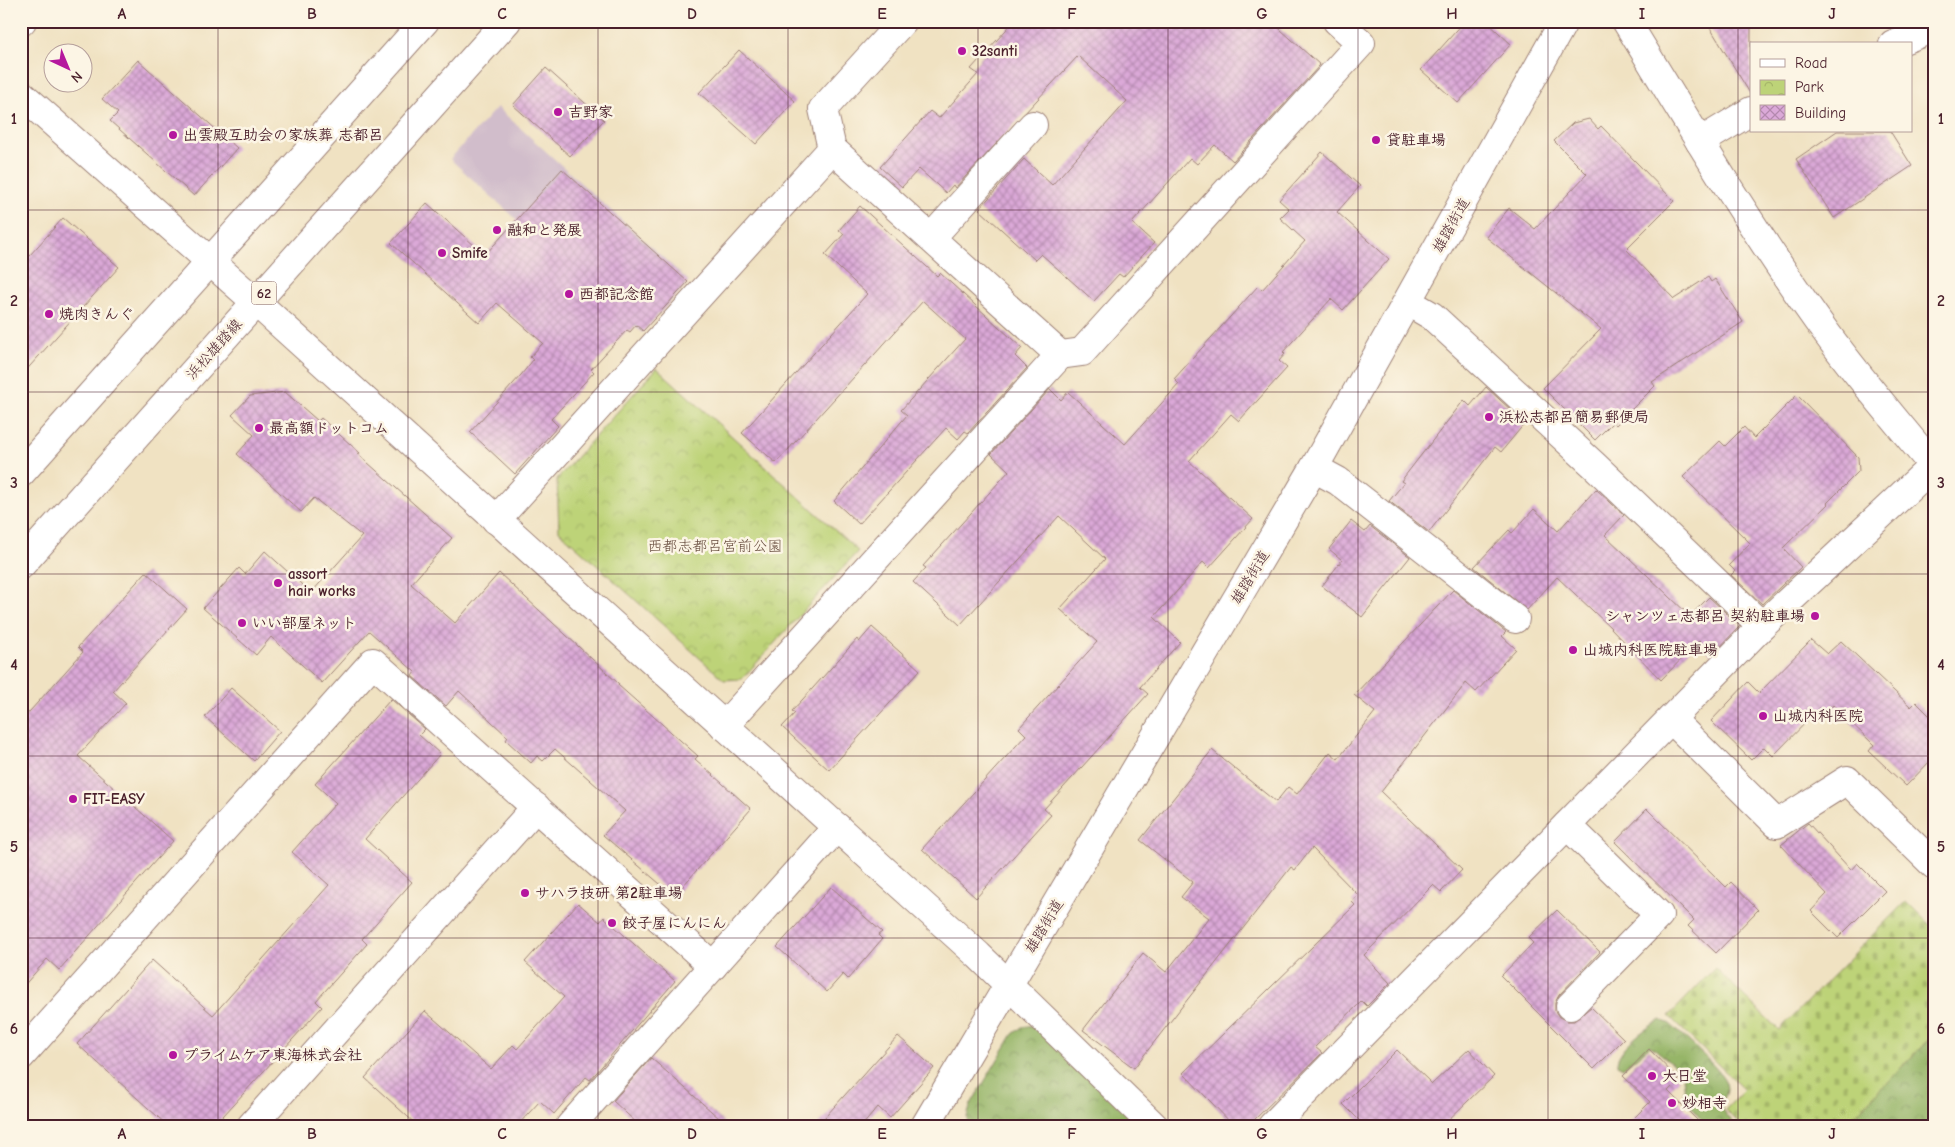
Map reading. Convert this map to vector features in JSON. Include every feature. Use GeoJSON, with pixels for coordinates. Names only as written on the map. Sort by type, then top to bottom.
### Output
{"type":"FeatureCollection","features":[{"type":"Feature","properties":{"kind":"street"},"geometry":{"type":"LineString","coordinates":[[21,473],[212,262],[425,21]]}},
{"type":"Feature","properties":{"kind":"street","name":"浜松雄踏線"},"geometry":{"type":"LineString","coordinates":[[21,565],[507,21]]}},
{"type":"Feature","properties":{"kind":"street"},"geometry":{"type":"LineString","coordinates":[[903,21],[823,109],[832,149],[1060,355]]}},
{"type":"Feature","properties":{"kind":"street"},"geometry":{"type":"LineString","coordinates":[[724,726],[1060,355],[1082,352],[1361,43],[1337,21]]}},
{"type":"Feature","properties":{"kind":"street","name":"雄踏街道"},"geometry":{"type":"LineString","coordinates":[[936,1121],[1010,984],[1314,468],[1564,21]]}},
{"type":"Feature","properties":{"kind":"street"},"geometry":{"type":"LineString","coordinates":[[1272,1126],[1762,626],[1934,466],[1828,335],[1700,142],[1626,21]]}},
{"type":"Feature","properties":{"kind":"street"},"geometry":{"type":"LineString","coordinates":[[1898,42],[1934,28]]}},
{"type":"Feature","properties":{"kind":"street"},"geometry":{"type":"LineString","coordinates":[[21,94],[212,262],[1010,984],[1154,1126]]}},
{"type":"Feature","properties":{"kind":"street"},"geometry":{"type":"LineString","coordinates":[[1700,142],[1750,112]]}},
{"type":"Feature","properties":{"kind":"street"},"geometry":{"type":"LineString","coordinates":[[931,238],[1034,125]]}},
{"type":"Feature","properties":{"kind":"street"},"geometry":{"type":"LineString","coordinates":[[496,520],[832,149]]}},
{"type":"Feature","properties":{"kind":"street"},"geometry":{"type":"LineString","coordinates":[[1408,302],[1432,316],[1595,466],[1762,626]]}},
{"type":"Feature","properties":{"kind":"street"},"geometry":{"type":"LineString","coordinates":[[1314,468],[1338,482],[1515,619]]}},
{"type":"Feature","properties":{"kind":"street"},"geometry":{"type":"LineString","coordinates":[[21,1056],[373,662],[713,966]]}},
{"type":"Feature","properties":{"kind":"street"},"geometry":{"type":"LineString","coordinates":[[1671,720],[1777,824],[1847,780],[1934,865]]}},
{"type":"Feature","properties":{"kind":"street"},"geometry":{"type":"LineString","coordinates":[[251,1126],[536,808]]}},
{"type":"Feature","properties":{"kind":"street"},"geometry":{"type":"LineString","coordinates":[[1567,825],[1659,915],[1570,1006]]}},
{"type":"Feature","properties":{"kind":"street"},"geometry":{"type":"LineString","coordinates":[[570,1126],[837,827]]}},
{"type":"Feature","properties":{"kind":"shaded area"},"geometry":{"type":"Polygon","coordinates":[[[497,107],[689,281],[642,333],[450,159],[497,107]]]}},
{"type":"Feature","properties":{"kind":"green space","name":"西都志都呂宮前公園"},"geometry":{"type":"Polygon","coordinates":[[[657,368],[858,551],[742,679],[724,680],[559,531],[557,479],[657,368]]]}},
{"type":"Feature","properties":{"kind":"green space"},"geometry":{"type":"Polygon","coordinates":[[[1906,901],[1934,929],[1934,1034],[1844,1126],[1741,1126],[1725,1110],[1744,1090],[1669,1016],[1715,968],[1779,1030],[1906,901]]]}},
{"type":"Feature","properties":{"kind":"green space"},"geometry":{"type":"Polygon","coordinates":[[[1661,1020],[1670,1024],[1723,1077],[1727,1090],[1721,1105],[1727,1116],[1736,1126],[1708,1126],[1683,1098],[1684,1082],[1682,1075],[1668,1060],[1650,1046],[1623,1068],[1617,1065],[1621,1052],[1633,1039],[1648,1027],[1661,1020]]]}},
{"type":"Feature","properties":{"kind":"green space"},"geometry":{"type":"Polygon","coordinates":[[[1034,1025],[1141,1126],[968,1126],[967,1117],[971,1104],[1013,1034],[1022,1027],[1034,1025]]]}},
{"type":"Feature","properties":{"kind":"green space"},"geometry":{"type":"Polygon","coordinates":[[[1934,1034],[1934,1126],[1844,1126],[1934,1034]]]}},
{"type":"Feature","properties":{"kind":"building"},"geometry":{"type":"Polygon","coordinates":[[[1014,21],[1271,21],[1320,65],[1233,161],[1215,145],[1197,164],[1190,158],[1132,223],[1154,243],[1123,277],[1119,274],[1094,301],[1041,254],[1035,260],[979,209],[1024,159],[1052,185],[1127,101],[1078,56],[955,188],[953,185],[946,193],[919,169],[902,187],[880,167],[930,111],[939,118],[978,74],[971,69],[1014,21]]]}},
{"type":"Feature","properties":{"kind":"building"},"geometry":{"type":"Polygon","coordinates":[[[1465,21],[1486,21],[1511,44],[1458,103],[1421,70],[1465,21]]]}},
{"type":"Feature","properties":{"kind":"building"},"geometry":{"type":"Polygon","coordinates":[[[1706,21],[1751,21],[1750,93],[1706,21]]]}},
{"type":"Feature","properties":{"kind":"building"},"geometry":{"type":"Polygon","coordinates":[[[739,50],[795,101],[756,144],[699,93],[739,50]]]}},
{"type":"Feature","properties":{"kind":"building","name":"出雲殿互助会の家族葬 志都呂"},"geometry":{"type":"Polygon","coordinates":[[[138,60],[237,148],[194,196],[110,121],[118,113],[102,99],[138,60]]]}},
{"type":"Feature","properties":{"kind":"building","name":"吉野家"},"geometry":{"type":"Polygon","coordinates":[[[546,68],[604,120],[570,156],[513,105],[546,68]]]}},
{"type":"Feature","properties":{"kind":"building"},"geometry":{"type":"Polygon","coordinates":[[[1589,119],[1598,129],[1601,126],[1674,201],[1626,249],[1674,299],[1708,277],[1711,282],[1715,279],[1743,322],[1652,382],[1655,386],[1616,425],[1613,422],[1595,440],[1543,388],[1601,329],[1486,237],[1509,208],[1535,229],[1587,174],[1554,141],[1573,123],[1589,119]]]}},
{"type":"Feature","properties":{"kind":"building"},"geometry":{"type":"Polygon","coordinates":[[[1836,132],[1891,132],[1912,166],[1834,218],[1796,159],[1836,132]]]}},
{"type":"Feature","properties":{"kind":"building"},"geometry":{"type":"Polygon","coordinates":[[[1322,152],[1360,186],[1337,212],[1389,259],[1343,310],[1331,299],[1283,352],[1285,354],[1279,361],[1287,368],[1239,421],[1231,414],[1189,461],[1253,519],[1209,568],[1203,562],[1154,617],[1180,642],[1140,687],[1148,694],[1044,809],[1051,815],[976,898],[922,849],[1026,735],[1019,728],[1097,642],[1060,609],[1105,559],[1059,516],[960,625],[913,582],[926,568],[923,566],[1009,471],[991,454],[1050,389],[1061,400],[1068,392],[1125,444],[1179,384],[1174,379],[1258,286],[1262,290],[1305,241],[1280,218],[1289,209],[1279,200],[1322,152]]]}},
{"type":"Feature","properties":{"kind":"building"},"geometry":{"type":"Polygon","coordinates":[[[562,169],[688,282],[643,331],[636,325],[630,332],[627,330],[591,369],[594,372],[551,419],[558,426],[515,474],[470,432],[521,375],[533,360],[530,357],[543,343],[497,303],[479,323],[391,243],[427,203],[485,255],[562,169]]]}},
{"type":"Feature","properties":{"kind":"building"},"geometry":{"type":"Polygon","coordinates":[[[860,206],[937,276],[940,273],[1022,348],[1015,356],[1027,368],[968,433],[965,431],[958,439],[946,428],[859,524],[834,501],[907,415],[901,410],[965,339],[923,301],[776,463],[742,433],[867,294],[825,255],[844,234],[839,230],[860,206]]]}},
{"type":"Feature","properties":{"kind":"building","name":"焼肉きんぐ"},"geometry":{"type":"Polygon","coordinates":[[[63,218],[119,267],[21,376],[21,265],[63,218]]]}},
{"type":"Feature","properties":{"kind":"building"},"geometry":{"type":"Polygon","coordinates":[[[1486,387],[1525,423],[1501,452],[1495,447],[1429,532],[1389,501],[1404,483],[1401,481],[1464,400],[1470,406],[1486,387]]]}},
{"type":"Feature","properties":{"kind":"building"},"geometry":{"type":"Polygon","coordinates":[[[285,392],[318,421],[321,418],[360,453],[358,454],[452,538],[411,584],[455,623],[499,573],[618,685],[698,756],[695,759],[751,809],[674,896],[603,835],[625,811],[555,749],[543,761],[537,756],[531,763],[506,740],[508,737],[459,691],[446,706],[412,676],[415,672],[369,631],[322,683],[271,637],[256,655],[203,608],[239,568],[245,574],[265,551],[311,593],[362,536],[314,498],[301,512],[237,454],[254,435],[232,415],[250,396],[285,392]]]}},
{"type":"Feature","properties":{"kind":"building"},"geometry":{"type":"Polygon","coordinates":[[[1797,395],[1858,457],[1859,471],[1783,548],[1801,567],[1762,604],[1731,575],[1735,571],[1729,565],[1750,543],[1683,477],[1720,441],[1725,446],[1744,427],[1754,438],[1797,395]]]}},
{"type":"Feature","properties":{"kind":"building"},"geometry":{"type":"Polygon","coordinates":[[[1596,489],[1624,515],[1605,535],[1690,616],[1709,597],[1740,626],[1712,655],[1699,641],[1661,680],[1610,627],[1557,577],[1527,610],[1474,567],[1509,530],[1512,533],[1534,509],[1558,531],[1596,489]]]}},
{"type":"Feature","properties":{"kind":"building"},"geometry":{"type":"Polygon","coordinates":[[[1351,521],[1365,532],[1370,526],[1410,557],[1362,617],[1322,586],[1342,560],[1329,549],[1351,521]]]}},
{"type":"Feature","properties":{"kind":"building","name":"FIT-EASY"},"geometry":{"type":"Polygon","coordinates":[[[146,572],[187,609],[113,691],[126,703],[78,756],[173,841],[59,970],[47,959],[21,989],[21,721],[83,652],[78,647],[146,572]]]}},
{"type":"Feature","properties":{"kind":"building"},"geometry":{"type":"Polygon","coordinates":[[[1453,590],[1506,632],[1502,636],[1516,649],[1476,692],[1466,683],[1381,792],[1462,870],[1441,892],[1433,885],[1364,955],[1390,983],[1367,1006],[1362,1001],[1315,1047],[1322,1053],[1248,1126],[1234,1126],[1183,1073],[1355,905],[1352,902],[1358,895],[1312,848],[1295,870],[1291,867],[1134,1068],[1083,1030],[1143,953],[1166,972],[1209,918],[1181,897],[1193,882],[1140,840],[1212,750],[1276,802],[1288,787],[1297,794],[1330,752],[1338,759],[1375,712],[1354,695],[1453,590]]]}},
{"type":"Feature","properties":{"kind":"building"},"geometry":{"type":"Polygon","coordinates":[[[872,627],[920,670],[829,770],[782,727],[795,713],[792,711],[857,639],[859,642],[872,627]]]}},
{"type":"Feature","properties":{"kind":"building","name":"山城内科医院"},"geometry":{"type":"Polygon","coordinates":[[[1811,640],[1827,654],[1841,641],[1911,707],[1916,702],[1934,720],[1934,757],[1906,786],[1869,751],[1874,745],[1833,705],[1825,713],[1820,708],[1773,756],[1764,747],[1751,760],[1711,721],[1748,682],[1759,693],[1811,640]]]}},
{"type":"Feature","properties":{"kind":"building"},"geometry":{"type":"Polygon","coordinates":[[[231,688],[280,731],[254,761],[205,717],[231,688]]]}},
{"type":"Feature","properties":{"kind":"building"},"geometry":{"type":"Polygon","coordinates":[[[391,699],[425,729],[419,735],[440,754],[365,839],[412,882],[362,939],[367,944],[316,1001],[322,1007],[214,1126],[168,1126],[77,1044],[152,960],[213,1015],[329,885],[292,852],[336,803],[315,784],[391,699]]]}},
{"type":"Feature","properties":{"kind":"building"},"geometry":{"type":"Polygon","coordinates":[[[1647,809],[1726,887],[1731,882],[1758,910],[1716,953],[1688,926],[1694,920],[1615,842],[1647,809]]]}},
{"type":"Feature","properties":{"kind":"building"},"geometry":{"type":"Polygon","coordinates":[[[1808,823],[1851,870],[1857,863],[1885,891],[1838,938],[1811,911],[1827,894],[1781,845],[1808,823]]]}},
{"type":"Feature","properties":{"kind":"building"},"geometry":{"type":"Polygon","coordinates":[[[831,887],[882,932],[878,935],[882,939],[848,979],[843,974],[827,992],[777,947],[831,887]]]}},
{"type":"Feature","properties":{"kind":"building"},"geometry":{"type":"Polygon","coordinates":[[[578,903],[600,922],[604,917],[675,981],[590,1080],[586,1077],[554,1114],[540,1101],[517,1126],[418,1126],[365,1078],[425,1011],[491,1069],[513,1045],[517,1049],[564,997],[525,962],[578,903]]]}},
{"type":"Feature","properties":{"kind":"building"},"geometry":{"type":"Polygon","coordinates":[[[1557,910],[1600,952],[1559,995],[1555,1003],[1555,1011],[1559,1017],[1567,1021],[1574,1021],[1591,1007],[1624,1039],[1594,1069],[1501,976],[1533,943],[1528,938],[1557,910]]]}},
{"type":"Feature","properties":{"kind":"building"},"geometry":{"type":"Polygon","coordinates":[[[898,1036],[934,1068],[890,1118],[878,1107],[862,1126],[817,1126],[898,1036]]]}},
{"type":"Feature","properties":{"kind":"building"},"geometry":{"type":"Polygon","coordinates":[[[1469,1049],[1494,1076],[1442,1126],[1365,1126],[1343,1104],[1397,1050],[1432,1084],[1469,1049]]]}},
{"type":"Feature","properties":{"kind":"building"},"geometry":{"type":"Polygon","coordinates":[[[1649,1049],[1679,1080],[1668,1091],[1703,1126],[1626,1126],[1650,1102],[1623,1076],[1649,1049]]]}},
{"type":"Feature","properties":{"kind":"building"},"geometry":{"type":"Polygon","coordinates":[[[651,1058],[728,1126],[640,1126],[613,1101],[651,1058]]]}},
{"type":"Feature","properties":{"kind":"place","name":"32santi"},"geometry":{"type":"Point","coordinates":[962,51]}},
{"type":"Feature","properties":{"kind":"place","name":"吉野家"},"geometry":{"type":"Point","coordinates":[558,112]}},
{"type":"Feature","properties":{"kind":"place","name":"出雲殿互助会の家族葬 志都呂"},"geometry":{"type":"Point","coordinates":[173,135]}},
{"type":"Feature","properties":{"kind":"place","name":"貸駐車場"},"geometry":{"type":"Point","coordinates":[1376,140]}},
{"type":"Feature","properties":{"kind":"place","name":"融和と発展"},"geometry":{"type":"Point","coordinates":[497,230]}},
{"type":"Feature","properties":{"kind":"place","name":"Smife"},"geometry":{"type":"Point","coordinates":[442,253]}},
{"type":"Feature","properties":{"kind":"place","name":"西都記念館"},"geometry":{"type":"Point","coordinates":[569,294]}},
{"type":"Feature","properties":{"kind":"place","name":"焼肉きんぐ"},"geometry":{"type":"Point","coordinates":[49,314]}},
{"type":"Feature","properties":{"kind":"place","name":"浜松志都呂簡易郵便局"},"geometry":{"type":"Point","coordinates":[1489,417]}},
{"type":"Feature","properties":{"kind":"place","name":"最高額ドットコム"},"geometry":{"type":"Point","coordinates":[259,428]}},
{"type":"Feature","properties":{"kind":"place","name":"assort hair works"},"geometry":{"type":"Point","coordinates":[278,583]}},
{"type":"Feature","properties":{"kind":"place","name":"シャンツェ志都呂 契約駐車場"},"geometry":{"type":"Point","coordinates":[1815,616]}},
{"type":"Feature","properties":{"kind":"place","name":"いい部屋ネット"},"geometry":{"type":"Point","coordinates":[242,623]}},
{"type":"Feature","properties":{"kind":"place","name":"山城内科医院駐車場"},"geometry":{"type":"Point","coordinates":[1573,650]}},
{"type":"Feature","properties":{"kind":"place","name":"山城内科医院"},"geometry":{"type":"Point","coordinates":[1763,716]}},
{"type":"Feature","properties":{"kind":"place","name":"FIT-EASY"},"geometry":{"type":"Point","coordinates":[73,799]}},
{"type":"Feature","properties":{"kind":"place","name":"サハラ技研 第2駐車場"},"geometry":{"type":"Point","coordinates":[525,893]}},
{"type":"Feature","properties":{"kind":"place","name":"餃子屋にんにん"},"geometry":{"type":"Point","coordinates":[612,923]}},
{"type":"Feature","properties":{"kind":"place","name":"プライムケア東海株式会社"},"geometry":{"type":"Point","coordinates":[173,1055]}},
{"type":"Feature","properties":{"kind":"place","name":"大日堂"},"geometry":{"type":"Point","coordinates":[1652,1076]}},
{"type":"Feature","properties":{"kind":"place","name":"妙相寺"},"geometry":{"type":"Point","coordinates":[1672,1103]}}]}
